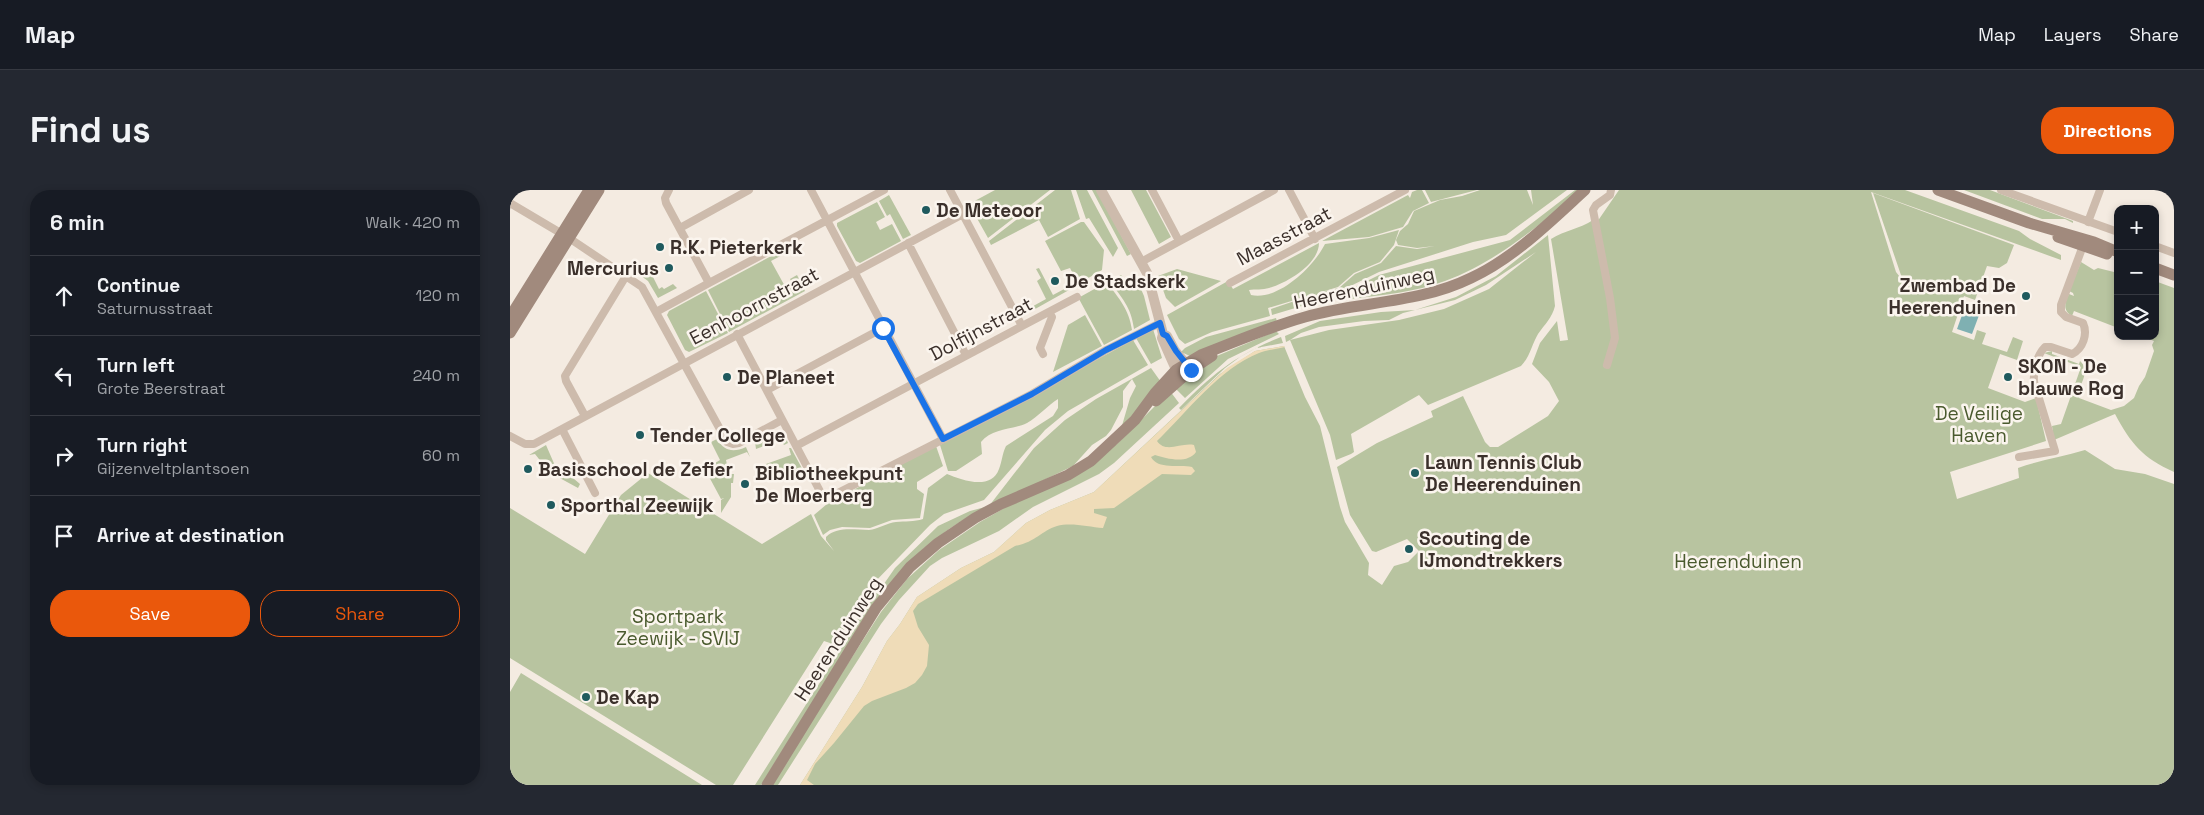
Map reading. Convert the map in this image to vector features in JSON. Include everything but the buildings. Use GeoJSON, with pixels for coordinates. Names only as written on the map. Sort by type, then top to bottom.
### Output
{"type":"FeatureCollection","features":[{"type":"Feature","properties":{"kind":"main road"},"geometry":{"type":"LineString","coordinates":[[510,333],[589,190]]}},
{"type":"Feature","properties":{"kind":"main road"},"geometry":{"type":"LineString","coordinates":[[510,317],[599,190]]}},
{"type":"Feature","properties":{"kind":"main road","name":"Heerenduinweg"},"geometry":{"type":"LineString","coordinates":[[767,785],[876,608],[910,567],[938,543],[975,518],[1082,467],[1107,448],[1135,420],[1155,393],[1201,355],[1305,317],[1334,310],[1403,301],[1461,283],[1502,260],[1585,190]]}},
{"type":"Feature","properties":{"kind":"main road","name":"Heerenduinweg"},"geometry":{"type":"LineString","coordinates":[[1574,201],[1594,190]]}},
{"type":"Feature","properties":{"kind":"main road"},"geometry":{"type":"LineString","coordinates":[[1938,190],[2029,223],[2038,229],[2114,251]]}},
{"type":"Feature","properties":{"kind":"main road"},"geometry":{"type":"LineString","coordinates":[[2084,243],[2114,256]]}},
{"type":"Feature","properties":{"kind":"main road"},"geometry":{"type":"LineString","coordinates":[[2159,269],[2174,275]]}},
{"type":"Feature","properties":{"kind":"street"},"geometry":{"type":"LineString","coordinates":[[670,190],[665,200],[709,283]]}},
{"type":"Feature","properties":{"kind":"street"},"geometry":{"type":"LineString","coordinates":[[680,228],[749,190]]}},
{"type":"Feature","properties":{"kind":"street"},"geometry":{"type":"LineString","coordinates":[[811,190],[943,439]]}},
{"type":"Feature","properties":{"kind":"street"},"geometry":{"type":"LineString","coordinates":[[656,312],[882,190]]}},
{"type":"Feature","properties":{"kind":"street"},"geometry":{"type":"LineString","coordinates":[[950,190],[1022,326]]}},
{"type":"Feature","properties":{"kind":"street"},"geometry":{"type":"LineString","coordinates":[[1101,190],[1141,262],[1151,285],[1163,334],[1167,336],[1184,370]]}},
{"type":"Feature","properties":{"kind":"street"},"geometry":{"type":"LineString","coordinates":[[1152,190],[1179,241]]}},
{"type":"Feature","properties":{"kind":"street"},"geometry":{"type":"LineString","coordinates":[[1141,262],[1274,190]]}},
{"type":"Feature","properties":{"kind":"street"},"geometry":{"type":"LineString","coordinates":[[1289,190],[1315,239]]}},
{"type":"Feature","properties":{"kind":"street","name":"Maasstraat"},"geometry":{"type":"LineString","coordinates":[[1230,283],[1405,190]]}},
{"type":"Feature","properties":{"kind":"street"},"geometry":{"type":"LineString","coordinates":[[1607,365],[1615,338],[1610,298],[1593,210],[1596,205],[1610,194],[1611,190]]}},
{"type":"Feature","properties":{"kind":"street"},"geometry":{"type":"LineString","coordinates":[[2000,190],[2114,231]]}},
{"type":"Feature","properties":{"kind":"street"},"geometry":{"type":"LineString","coordinates":[[2088,222],[2100,190]]}},
{"type":"Feature","properties":{"kind":"street"},"geometry":{"type":"LineString","coordinates":[[510,203],[565,236],[642,287],[725,439],[730,443],[739,443],[782,420]]}},
{"type":"Feature","properties":{"kind":"street","name":"Eenhoornstraat"},"geometry":{"type":"LineString","coordinates":[[510,436],[530,445],[963,214]]}},
{"type":"Feature","properties":{"kind":"street"},"geometry":{"type":"LineString","coordinates":[[908,243],[966,355]]}},
{"type":"Feature","properties":{"kind":"street"},"geometry":{"type":"LineString","coordinates":[[2019,457],[2054,451],[2034,382],[2034,374],[2040,353],[2045,347],[2051,347],[2072,354],[2081,347],[2086,332],[2085,326],[2083,323],[2066,317],[2061,312],[2060,305],[2084,243]]}},
{"type":"Feature","properties":{"kind":"street"},"geometry":{"type":"LineString","coordinates":[[2159,247],[2174,253]]}},
{"type":"Feature","properties":{"kind":"street"},"geometry":{"type":"LineString","coordinates":[[585,416],[565,376],[626,276]]}},
{"type":"Feature","properties":{"kind":"street","name":"Dolfijnstraat"},"geometry":{"type":"LineString","coordinates":[[796,446],[1077,297]]}},
{"type":"Feature","properties":{"kind":"street","name":"Dolfijnstraat"},"geometry":{"type":"LineString","coordinates":[[1043,354],[1040,348],[1052,317],[1049,312]]}},
{"type":"Feature","properties":{"kind":"street"},"geometry":{"type":"LineString","coordinates":[[736,334],[822,495],[828,498],[1032,394],[1098,354],[1160,323]]}},
{"type":"Feature","properties":{"kind":"street"},"geometry":{"type":"LineString","coordinates":[[767,390],[883,328]]}},
{"type":"Feature","properties":{"kind":"street"},"geometry":{"type":"LineString","coordinates":[[562,429],[595,493]]}},
{"type":"Feature","properties":{"kind":"green space"},"geometry":{"type":"Polygon","coordinates":[[[995,190],[1050,190],[988,238],[969,204],[995,190]]]}},
{"type":"Feature","properties":{"kind":"green space"},"geometry":{"type":"Polygon","coordinates":[[[1055,190],[1071,190],[1080,219],[1048,237],[1039,220],[991,245],[989,241],[1055,190]]]}},
{"type":"Feature","properties":{"kind":"green space"},"geometry":{"type":"Polygon","coordinates":[[[1076,190],[1087,190],[1118,248],[1113,257],[1089,218],[1086,219],[1076,190]]]}},
{"type":"Feature","properties":{"kind":"green space"},"geometry":{"type":"Polygon","coordinates":[[[1092,190],[1097,190],[1131,254],[1127,256],[1092,190]]]}},
{"type":"Feature","properties":{"kind":"green space"},"geometry":{"type":"Polygon","coordinates":[[[1131,190],[1146,190],[1171,237],[1159,244],[1131,190]]]}},
{"type":"Feature","properties":{"kind":"green space"},"geometry":{"type":"Polygon","coordinates":[[[1422,190],[1429,203],[1413,211],[1403,227],[1369,237],[1322,241],[1408,195],[1410,198],[1412,192],[1422,190]]]}},
{"type":"Feature","properties":{"kind":"green space"},"geometry":{"type":"Polygon","coordinates":[[[1425,190],[1477,190],[1431,202],[1425,190]]]}},
{"type":"Feature","properties":{"kind":"green space"},"geometry":{"type":"Polygon","coordinates":[[[1480,190],[1527,190],[1533,205],[1531,190],[1567,190],[1506,235],[1473,242],[1379,272],[1322,300],[1272,315],[1271,309],[1339,288],[1355,274],[1381,263],[1396,246],[1417,249],[1435,246],[1417,248],[1398,245],[1396,240],[1400,231],[1408,224],[1414,211],[1440,200],[1480,190]]]}},
{"type":"Feature","properties":{"kind":"green space"},"geometry":{"type":"Polygon","coordinates":[[[1575,190],[1582,190],[1500,253],[1464,273],[1422,288],[1351,299],[1355,287],[1379,275],[1510,240],[1575,190]]]}},
{"type":"Feature","properties":{"kind":"green space","name":"Heerenduinen"},"geometry":{"type":"Polygon","coordinates":[[[1619,190],[1905,190],[2019,231],[2061,255],[2061,260],[1871,192],[1896,272],[1903,281],[1873,193],[2014,245],[2007,263],[1999,268],[1987,266],[1975,300],[1964,296],[1952,332],[1974,340],[1977,330],[1986,333],[1982,344],[2007,352],[2013,337],[2023,341],[2017,360],[2000,354],[1988,388],[2025,402],[2036,398],[2046,441],[1950,472],[1957,499],[2019,478],[2018,468],[2085,450],[2115,469],[2145,474],[2174,484],[2174,785],[800,785],[862,687],[887,641],[917,597],[961,568],[994,552],[1026,523],[1050,510],[1094,492],[1220,374],[1255,351],[1284,346],[1305,397],[1320,426],[1345,522],[1369,563],[1368,575],[1382,585],[1394,566],[1408,562],[1419,551],[1407,539],[1376,552],[1372,551],[1350,515],[1337,467],[1377,443],[1433,417],[1431,411],[1463,396],[1485,442],[1490,447],[1498,447],[1548,416],[1559,401],[1549,382],[1532,364],[1540,343],[1557,321],[1560,341],[1568,340],[1551,239],[1593,220],[1595,225],[1619,190]]]}},
{"type":"Feature","properties":{"kind":"green space"},"geometry":{"type":"Polygon","coordinates":[[[1964,190],[1990,190],[2073,221],[2073,223],[2065,219],[2042,219],[1964,190]]]}},
{"type":"Feature","properties":{"kind":"green space"},"geometry":{"type":"Polygon","coordinates":[[[889,195],[911,235],[903,239],[890,214],[887,216],[879,201],[889,195]]]}},
{"type":"Feature","properties":{"kind":"green space"},"geometry":{"type":"Polygon","coordinates":[[[877,202],[885,217],[876,222],[880,230],[892,224],[901,241],[860,263],[856,261],[837,223],[877,202]]]}},
{"type":"Feature","properties":{"kind":"green space"},"geometry":{"type":"Polygon","coordinates":[[[1084,222],[1104,250],[1102,270],[1078,284],[1070,268],[1061,271],[1045,241],[1084,222]]]}},
{"type":"Feature","properties":{"kind":"green space"},"geometry":{"type":"Polygon","coordinates":[[[1399,230],[1394,245],[1380,262],[1354,273],[1338,287],[1268,308],[1270,316],[1212,332],[1185,344],[1179,339],[1167,315],[1228,281],[1233,289],[1319,243],[1318,251],[1314,258],[1301,272],[1269,288],[1249,290],[1251,295],[1273,293],[1294,280],[1304,271],[1320,253],[1325,244],[1369,238],[1399,230]]]}},
{"type":"Feature","properties":{"kind":"green space"},"geometry":{"type":"Polygon","coordinates":[[[1548,235],[1555,306],[1538,334],[1527,359],[1521,366],[1428,405],[1419,395],[1351,434],[1354,452],[1336,460],[1330,435],[1290,340],[1329,330],[1399,320],[1444,309],[1489,289],[1536,252],[1486,285],[1455,300],[1415,310],[1456,297],[1496,276],[1548,235]]]}},
{"type":"Feature","properties":{"kind":"green space"},"geometry":{"type":"Polygon","coordinates":[[[790,246],[792,250],[771,261],[787,290],[794,286],[790,279],[797,275],[805,291],[729,332],[708,290],[790,246]]]}},
{"type":"Feature","properties":{"kind":"green space"},"geometry":{"type":"Polygon","coordinates":[[[2081,262],[2094,270],[2098,268],[2114,272],[2114,326],[2074,311],[2072,316],[2069,314],[2065,306],[2066,300],[2069,294],[2074,296],[2069,291],[2081,262]]]}},
{"type":"Feature","properties":{"kind":"green space"},"geometry":{"type":"Polygon","coordinates":[[[646,263],[659,289],[662,287],[664,289],[673,284],[677,288],[658,298],[648,281],[637,273],[646,263]]]}},
{"type":"Feature","properties":{"kind":"green space"},"geometry":{"type":"Polygon","coordinates":[[[1039,268],[1053,295],[1068,287],[1069,290],[1028,313],[1026,310],[1046,299],[1037,281],[1041,278],[1036,269],[1039,268]]]}},
{"type":"Feature","properties":{"kind":"green space"},"geometry":{"type":"Polygon","coordinates":[[[1177,269],[1221,281],[1175,307],[1166,298],[1158,276],[1177,269]]]}},
{"type":"Feature","properties":{"kind":"green space"},"geometry":{"type":"Polygon","coordinates":[[[1121,275],[1128,284],[1137,280],[1144,296],[1150,320],[1134,329],[1128,308],[1110,281],[1121,275]]]}},
{"type":"Feature","properties":{"kind":"green space"},"geometry":{"type":"Polygon","coordinates":[[[1107,282],[1126,310],[1132,330],[1104,345],[1079,299],[1107,282]]]}},
{"type":"Feature","properties":{"kind":"green space"},"geometry":{"type":"Polygon","coordinates":[[[2159,282],[2174,288],[2174,472],[2163,467],[2139,449],[2115,414],[2054,440],[2052,426],[2061,424],[2081,367],[2044,353],[2052,351],[2052,354],[2079,364],[2080,361],[2085,372],[2078,392],[2080,393],[2079,398],[2111,410],[2124,406],[2134,398],[2145,377],[2154,351],[2152,345],[2154,341],[2151,340],[2159,340],[2159,282]]]}},
{"type":"Feature","properties":{"kind":"green space"},"geometry":{"type":"Polygon","coordinates":[[[706,291],[728,333],[689,352],[685,350],[667,315],[669,311],[706,291]]]}},
{"type":"Feature","properties":{"kind":"green space"},"geometry":{"type":"Polygon","coordinates":[[[1415,310],[1403,313],[1389,320],[1319,327],[1301,333],[1286,342],[1285,336],[1320,321],[1381,312],[1415,310]]]}},
{"type":"Feature","properties":{"kind":"green space"},"geometry":{"type":"Polygon","coordinates":[[[1085,315],[1102,346],[1053,372],[1068,325],[1085,315]]]}},
{"type":"Feature","properties":{"kind":"green space"},"geometry":{"type":"Polygon","coordinates":[[[1276,318],[1277,322],[1190,356],[1181,352],[1206,337],[1276,318]]]}},
{"type":"Feature","properties":{"kind":"green space"},"geometry":{"type":"Polygon","coordinates":[[[1153,329],[1162,358],[1151,364],[1136,338],[1153,329]]]}},
{"type":"Feature","properties":{"kind":"green space"},"geometry":{"type":"Polygon","coordinates":[[[1276,331],[1279,334],[1228,359],[1185,398],[1174,387],[1212,358],[1276,331]]]}},
{"type":"Feature","properties":{"kind":"green space"},"geometry":{"type":"Polygon","coordinates":[[[1281,337],[1283,343],[1256,348],[1281,337]]]}},
{"type":"Feature","properties":{"kind":"green space","name":"Sportpark Zeewijk - SVIJ"},"geometry":{"type":"Polygon","coordinates":[[[1133,340],[1148,365],[1068,411],[1045,430],[984,500],[944,514],[930,525],[871,586],[861,599],[833,650],[830,643],[824,641],[733,785],[716,785],[510,658],[510,508],[585,554],[621,495],[648,473],[762,544],[811,514],[821,536],[834,551],[826,537],[835,531],[846,529],[869,530],[893,523],[923,519],[928,488],[947,474],[968,481],[983,482],[990,480],[999,469],[1006,446],[1053,416],[1058,408],[1058,399],[1027,423],[986,437],[981,442],[982,454],[956,471],[948,471],[940,445],[1133,340]]]}},
{"type":"Feature","properties":{"kind":"green space"},"geometry":{"type":"Polygon","coordinates":[[[1255,349],[1225,368],[1181,410],[1179,408],[1214,375],[1238,358],[1255,349]]]}},
{"type":"Feature","properties":{"kind":"green space"},"geometry":{"type":"Polygon","coordinates":[[[1151,368],[1161,382],[1121,429],[1130,398],[1136,386],[1132,379],[1123,391],[1123,407],[1111,430],[1106,436],[1092,445],[1073,466],[971,515],[923,549],[804,716],[761,785],[755,785],[838,654],[868,600],[879,591],[895,568],[938,526],[970,511],[989,506],[1034,448],[1065,420],[1096,399],[1151,368]]]}},
{"type":"Feature","properties":{"kind":"green space"},"geometry":{"type":"Polygon","coordinates":[[[1170,391],[1179,403],[1114,463],[1099,474],[1033,507],[999,531],[942,558],[930,566],[899,600],[881,624],[778,785],[770,785],[881,612],[907,579],[939,550],[980,522],[1117,444],[1170,391]]]}},
{"type":"Feature","properties":{"kind":"green space"},"geometry":{"type":"Polygon","coordinates":[[[779,430],[783,432],[788,443],[784,445],[781,440],[756,449],[755,442],[779,430]]]}},
{"type":"Feature","properties":{"kind":"green space"},"geometry":{"type":"Polygon","coordinates":[[[717,439],[729,450],[746,447],[750,457],[747,452],[726,460],[728,470],[731,474],[734,474],[733,483],[731,483],[731,497],[721,513],[721,500],[724,498],[721,499],[707,473],[709,472],[707,468],[720,460],[711,442],[717,439]]]}},
{"type":"Feature","properties":{"kind":"green space"},"geometry":{"type":"Polygon","coordinates":[[[546,445],[556,468],[560,467],[580,484],[578,488],[545,470],[546,468],[535,454],[529,455],[546,445]]]}},
{"type":"Feature","properties":{"kind":"green space"},"geometry":{"type":"Polygon","coordinates":[[[936,446],[943,466],[917,482],[917,489],[924,494],[920,518],[892,520],[870,528],[842,527],[830,530],[823,535],[814,515],[827,504],[936,446]]]}},
{"type":"Feature","properties":{"kind":"green space"},"geometry":{"type":"Polygon","coordinates":[[[789,448],[791,448],[805,474],[801,479],[800,474],[773,474],[777,471],[773,464],[768,467],[766,464],[791,455],[789,448]]]}},
{"type":"Feature","properties":{"kind":"green space"},"geometry":{"type":"Polygon","coordinates":[[[521,673],[702,785],[510,785],[510,692],[521,673]]]}},
{"type":"Feature","properties":{"kind":"sand"},"geometry":{"type":"Polygon","coordinates":[[[1284,346],[1259,353],[1231,369],[1217,380],[1157,441],[1165,447],[1194,445],[1196,452],[1188,458],[1171,459],[1155,455],[1151,457],[1159,464],[1192,467],[1195,471],[1191,475],[1162,474],[1114,508],[1094,509],[1094,513],[1107,517],[1103,528],[1068,524],[1051,528],[1028,542],[1015,546],[918,604],[913,611],[918,627],[929,645],[927,666],[922,675],[915,683],[906,688],[864,706],[815,764],[807,780],[814,785],[800,785],[862,687],[887,641],[917,597],[961,568],[994,552],[1026,523],[1050,510],[1094,492],[1227,368],[1255,351],[1284,346]]]}},
{"type":"Feature","properties":{"kind":"water"},"geometry":{"type":"Polygon","coordinates":[[[1966,304],[1981,310],[1972,334],[1957,329],[1966,304]]]}},
{"type":"Feature","properties":{"kind":"place","name":"De Meteoor"},"geometry":{"type":"Point","coordinates":[926,210]}},
{"type":"Feature","properties":{"kind":"place","name":"R.K. Pieterkerk"},"geometry":{"type":"Point","coordinates":[660,247]}},
{"type":"Feature","properties":{"kind":"place","name":"Mercurius"},"geometry":{"type":"Point","coordinates":[669,268]}},
{"type":"Feature","properties":{"kind":"place","name":"De Stadskerk"},"geometry":{"type":"Point","coordinates":[1055,281]}},
{"type":"Feature","properties":{"kind":"place","name":"Zwembad De Heerenduinen"},"geometry":{"type":"Point","coordinates":[2026,296]}},
{"type":"Feature","properties":{"kind":"place","name":"De Planeet"},"geometry":{"type":"Point","coordinates":[727,377]}},
{"type":"Feature","properties":{"kind":"place","name":"SKON - De blauwe Rog"},"geometry":{"type":"Point","coordinates":[2008,377]}},
{"type":"Feature","properties":{"kind":"place","name":"Tender College"},"geometry":{"type":"Point","coordinates":[640,435]}},
{"type":"Feature","properties":{"kind":"place","name":"Basisschool de Zefier"},"geometry":{"type":"Point","coordinates":[528,469]}},
{"type":"Feature","properties":{"kind":"place","name":"Lawn Tennis Club De Heerenduinen"},"geometry":{"type":"Point","coordinates":[1415,473]}},
{"type":"Feature","properties":{"kind":"place","name":"Bibliotheekpunt De Moerberg"},"geometry":{"type":"Point","coordinates":[745,484]}},
{"type":"Feature","properties":{"kind":"place","name":"Sporthal Zeewijk"},"geometry":{"type":"Point","coordinates":[551,505]}},
{"type":"Feature","properties":{"kind":"place","name":"Scouting de IJmondtrekkers"},"geometry":{"type":"Point","coordinates":[1409,549]}},
{"type":"Feature","properties":{"kind":"place","name":"De Kap"},"geometry":{"type":"Point","coordinates":[586,697]}},
{"type":"Feature","properties":{"kind":"route"},"geometry":{"type":"LineString","coordinates":[[883,328],[943,439],[1032,394],[1106,350],[1160,323],[1163,334],[1167,336],[1191,370]]}},
{"type":"Feature","properties":{"kind":"park label","name":"De Veilige Haven"},"geometry":{"type":"Point","coordinates":[1979,424]}}]}
